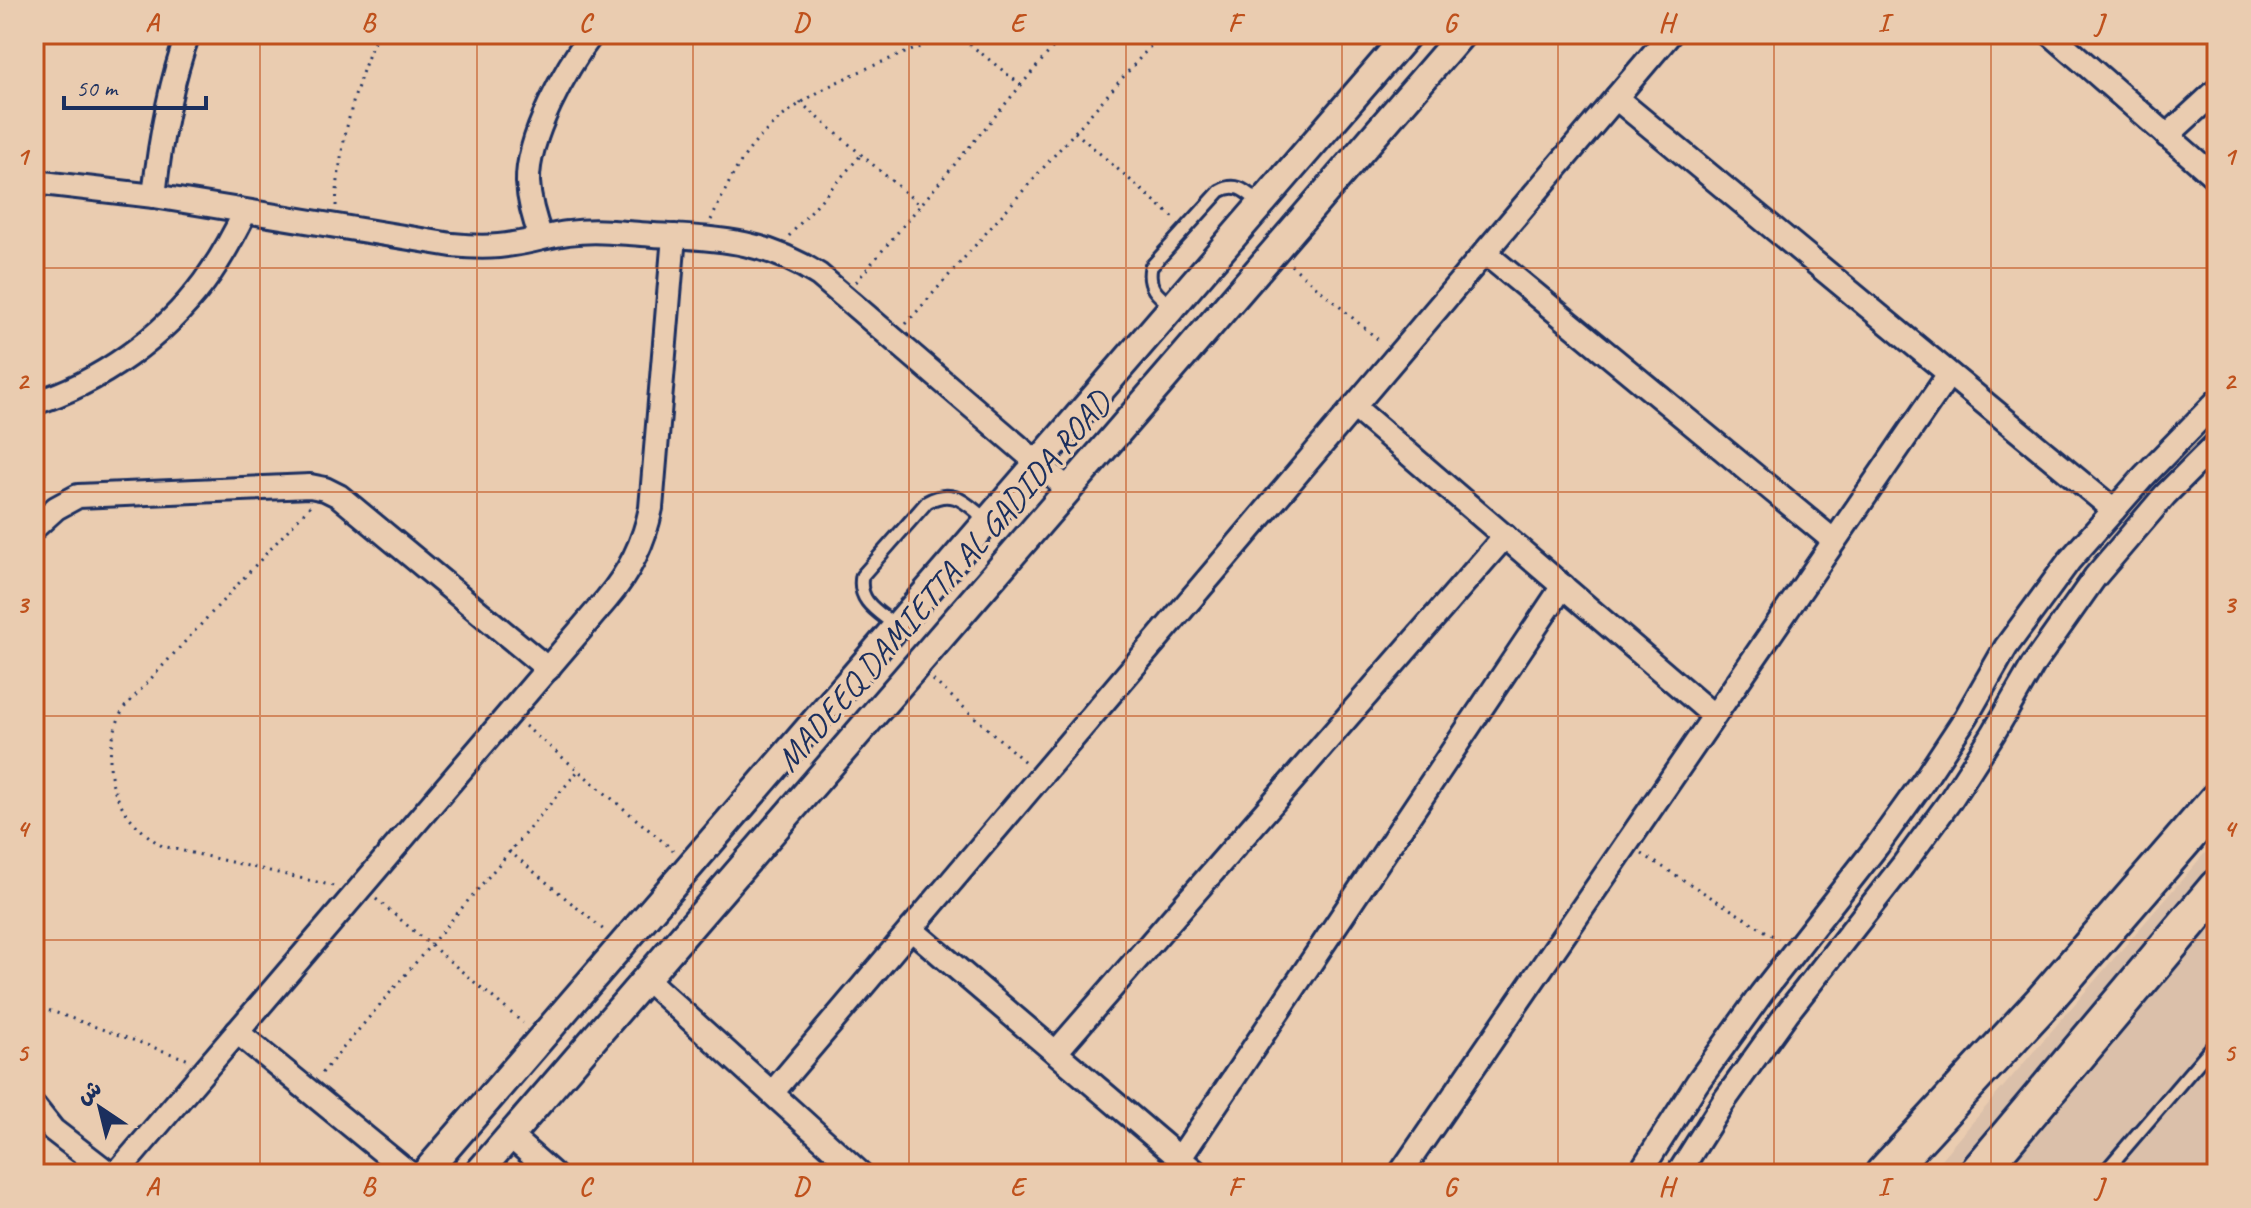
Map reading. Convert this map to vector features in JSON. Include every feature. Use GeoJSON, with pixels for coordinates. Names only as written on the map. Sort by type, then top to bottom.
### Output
{"type":"FeatureCollection","features":[{"type":"Feature","properties":{"kind":"highway"},"geometry":{"type":"LineString","coordinates":[[1884,1174],[2042,1003],[2217,801]]}},
{"type":"Feature","properties":{"kind":"highway"},"geometry":{"type":"LineString","coordinates":[[1977,1174],[2217,888]]}},
{"type":"Feature","properties":{"kind":"street"},"geometry":{"type":"LineString","coordinates":[[154,196],[164,121],[188,34]]}},
{"type":"Feature","properties":{"kind":"street"},"geometry":{"type":"LineString","coordinates":[[541,237],[531,210],[528,181],[531,152],[560,83],[592,34]]}},
{"type":"Feature","properties":{"kind":"street","name":"MADEEQ DAMIETTA AL GADIDA ROAD"},"geometry":{"type":"LineString","coordinates":[[424,1174],[1408,34]]}},
{"type":"Feature","properties":{"kind":"street","name":"MADEEQ DAMIETTA AL GADIDA ROAD"},"geometry":{"type":"LineString","coordinates":[[477,1174],[1462,34]]}},
{"type":"Feature","properties":{"kind":"street"},"geometry":{"type":"LineString","coordinates":[[772,1093],[1670,34]]}},
{"type":"Feature","properties":{"kind":"street"},"geometry":{"type":"LineString","coordinates":[[2051,34],[2217,179]]}},
{"type":"Feature","properties":{"kind":"street"},"geometry":{"type":"LineString","coordinates":[[2167,136],[2217,90]]}},
{"type":"Feature","properties":{"kind":"street"},"geometry":{"type":"LineString","coordinates":[[1616,98],[2114,510]]}},
{"type":"Feature","properties":{"kind":"street"},"geometry":{"type":"LineString","coordinates":[[34,182],[154,196],[465,246],[512,245],[568,232],[597,231],[740,241],[775,251],[819,275],[1069,490]]}},
{"type":"Feature","properties":{"kind":"street"},"geometry":{"type":"LineString","coordinates":[[34,403],[77,386],[113,366],[177,314],[226,249],[245,212]]}},
{"type":"Feature","properties":{"kind":"street"},"geometry":{"type":"LineString","coordinates":[[116,1174],[617,587],[635,557],[648,525],[654,491],[674,236]]}},
{"type":"Feature","properties":{"kind":"street"},"geometry":{"type":"LineString","coordinates":[[1485,253],[1834,541]]}},
{"type":"Feature","properties":{"kind":"street"},"geometry":{"type":"LineString","coordinates":[[1400,1174],[1949,374]]}},
{"type":"Feature","properties":{"kind":"street"},"geometry":{"type":"LineString","coordinates":[[1639,1174],[1697,1083],[1923,782],[1966,717],[2006,647],[2069,561],[2144,476],[2217,401]]}},
{"type":"Feature","properties":{"kind":"street"},"geometry":{"type":"LineString","coordinates":[[1354,407],[1714,716]]}},
{"type":"Feature","properties":{"kind":"street"},"geometry":{"type":"LineString","coordinates":[[1678,1174],[1724,1101],[1787,1013],[1950,801],[2033,665],[2095,577],[2165,495],[2217,443]]}},
{"type":"Feature","properties":{"kind":"street"},"geometry":{"type":"LineString","coordinates":[[34,528],[56,508],[78,496],[310,486],[325,489],[339,496],[548,669]]}},
{"type":"Feature","properties":{"kind":"street"},"geometry":{"type":"LineString","coordinates":[[1056,1052],[1505,536]]}},
{"type":"Feature","properties":{"kind":"street"},"geometry":{"type":"LineString","coordinates":[[1180,1158],[1563,586]]}},
{"type":"Feature","properties":{"kind":"street"},"geometry":{"type":"LineString","coordinates":[[911,929],[1198,1174]]}},
{"type":"Feature","properties":{"kind":"street"},"geometry":{"type":"LineString","coordinates":[[646,979],[861,1174]]}},
{"type":"Feature","properties":{"kind":"street"},"geometry":{"type":"LineString","coordinates":[[237,1032],[410,1174]]}},
{"type":"Feature","properties":{"kind":"street"},"geometry":{"type":"LineString","coordinates":[[34,1106],[53,1130],[110,1174]]}},
{"type":"Feature","properties":{"kind":"street"},"geometry":{"type":"LineString","coordinates":[[510,1136],[553,1174]]}},
{"type":"Feature","properties":{"kind":"lane"},"geometry":{"type":"LineString","coordinates":[[1173,306],[1156,294],[1152,287],[1151,267],[1220,191],[1241,188],[1261,204]]}},
{"type":"Feature","properties":{"kind":"lane"},"geometry":{"type":"LineString","coordinates":[[897,626],[866,602],[861,589],[862,576],[933,498],[957,496],[988,521]]}},
{"type":"Feature","properties":{"kind":"lane"},"geometry":{"type":"LineString","coordinates":[[2103,1174],[2217,1041]]}},
{"type":"Feature","properties":{"kind":"path"},"geometry":{"type":"LineString","coordinates":[[335,226],[343,142],[353,101],[377,34]]}},
{"type":"Feature","properties":{"kind":"path"},"geometry":{"type":"LineString","coordinates":[[703,238],[749,150],[781,116],[822,89],[955,34],[1021,85]]}},
{"type":"Feature","properties":{"kind":"path"},"geometry":{"type":"LineString","coordinates":[[844,296],[1064,34]]}},
{"type":"Feature","properties":{"kind":"path"},"geometry":{"type":"LineString","coordinates":[[893,339],[1161,34]]}},
{"type":"Feature","properties":{"kind":"path"},"geometry":{"type":"LineString","coordinates":[[800,102],[921,206]]}},
{"type":"Feature","properties":{"kind":"path"},"geometry":{"type":"LineString","coordinates":[[1075,132],[1186,229]]}},
{"type":"Feature","properties":{"kind":"path"},"geometry":{"type":"LineString","coordinates":[[775,251],[861,155]]}},
{"type":"Feature","properties":{"kind":"path"},"geometry":{"type":"LineString","coordinates":[[1275,251],[1397,356]]}},
{"type":"Feature","properties":{"kind":"path"},"geometry":{"type":"LineString","coordinates":[[325,489],[123,709],[114,727],[109,766],[120,805],[131,821],[162,846],[360,889],[541,1038]]}},
{"type":"Feature","properties":{"kind":"path"},"geometry":{"type":"LineString","coordinates":[[917,666],[1041,776]]}},
{"type":"Feature","properties":{"kind":"path"},"geometry":{"type":"LineString","coordinates":[[509,714],[691,865]]}},
{"type":"Feature","properties":{"kind":"path"},"geometry":{"type":"LineString","coordinates":[[308,1090],[578,771]]}},
{"type":"Feature","properties":{"kind":"path"},"geometry":{"type":"LineString","coordinates":[[1626,844],[1795,950]]}},
{"type":"Feature","properties":{"kind":"path"},"geometry":{"type":"LineString","coordinates":[[509,851],[622,945]]}},
{"type":"Feature","properties":{"kind":"path"},"geometry":{"type":"LineString","coordinates":[[34,1005],[208,1067]]}},
{"type":"Feature","properties":{"kind":"shaded area"},"geometry":{"type":"Polygon","coordinates":[[[2217,839],[2217,1174],[1928,1174],[2217,839]]]}}]}
